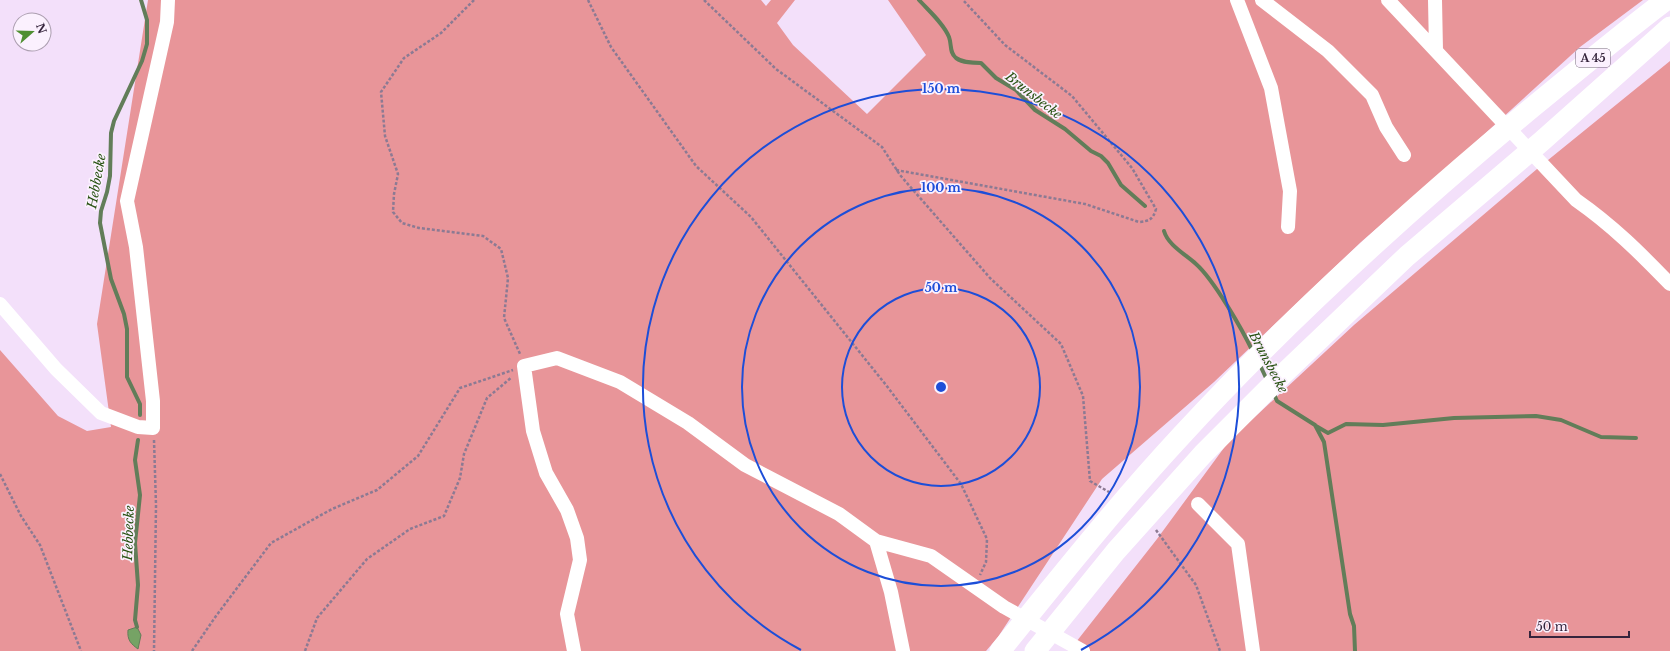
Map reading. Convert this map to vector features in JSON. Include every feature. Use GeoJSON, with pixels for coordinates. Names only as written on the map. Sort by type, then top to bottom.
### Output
{"type":"FeatureCollection","features":[{"type":"Feature","properties":{"kind":"highway","name":"A 45"},"geometry":{"type":"LineString","coordinates":[[1000,651],[1093,537],[1181,435],[1319,296],[1388,231],[1521,117],[1666,0]]}},
{"type":"Feature","properties":{"kind":"highway","name":"A 45"},"geometry":{"type":"LineString","coordinates":[[1035,651],[1116,551],[1203,454],[1340,319],[1402,261],[1542,141],[1670,27]]}},
{"type":"Feature","properties":{"kind":"street"},"geometry":{"type":"LineString","coordinates":[[0,304],[56,369],[101,413],[138,427],[153,428],[153,401],[136,247],[127,201],[167,22],[168,0]]}},
{"type":"Feature","properties":{"kind":"street"},"geometry":{"type":"LineString","coordinates":[[1237,0],[1271,88],[1290,191],[1288,227]]}},
{"type":"Feature","properties":{"kind":"street"},"geometry":{"type":"LineString","coordinates":[[1262,0],[1328,51],[1372,95],[1386,127],[1404,155]]}},
{"type":"Feature","properties":{"kind":"street"},"geometry":{"type":"LineString","coordinates":[[1388,0],[1576,200],[1630,242],[1670,284]]}},
{"type":"Feature","properties":{"kind":"street"},"geometry":{"type":"LineString","coordinates":[[1435,0],[1436,50]]}},
{"type":"Feature","properties":{"kind":"street"},"geometry":{"type":"LineString","coordinates":[[574,651],[567,614],[580,560],[577,538],[567,510],[546,473],[533,431],[524,366],[557,358],[620,382],[688,423],[745,465],[838,514],[876,541],[931,556],[1004,607],[1083,651]]}},
{"type":"Feature","properties":{"kind":"street"},"geometry":{"type":"LineString","coordinates":[[1198,504],[1238,544],[1253,651]]}},
{"type":"Feature","properties":{"kind":"street"},"geometry":{"type":"LineString","coordinates":[[876,541],[891,592],[903,651]]}},
{"type":"Feature","properties":{"kind":"path"},"geometry":{"type":"LineString","coordinates":[[474,0],[441,33],[404,58],[381,92],[385,136],[398,174],[394,194],[393,212],[402,223],[419,228],[483,236],[501,250],[508,278],[504,318],[524,366]]}},
{"type":"Feature","properties":{"kind":"path"},"geometry":{"type":"LineString","coordinates":[[588,0],[611,48],[696,166],[751,218],[886,385],[961,484],[987,539],[986,562],[975,587]]}},
{"type":"Feature","properties":{"kind":"path"},"geometry":{"type":"LineString","coordinates":[[704,0],[776,69],[882,147],[896,170],[990,278],[1061,344],[1083,396],[1090,481],[1115,495]]}},
{"type":"Feature","properties":{"kind":"path"},"geometry":{"type":"LineString","coordinates":[[896,170],[1085,204],[1139,222],[1149,221],[1154,217],[1156,209],[1132,168],[1072,96],[1005,45],[963,0]]}},
{"type":"Feature","properties":{"kind":"path"},"geometry":{"type":"LineString","coordinates":[[192,651],[216,616],[271,543],[332,509],[377,490],[418,456],[460,388],[524,366]]}},
{"type":"Feature","properties":{"kind":"path"},"geometry":{"type":"LineString","coordinates":[[305,651],[316,618],[367,559],[410,529],[444,516],[460,478],[464,454],[487,398],[524,366]]}},
{"type":"Feature","properties":{"kind":"path"},"geometry":{"type":"LineString","coordinates":[[153,428],[156,505],[154,651]]}},
{"type":"Feature","properties":{"kind":"path"},"geometry":{"type":"LineString","coordinates":[[0,474],[21,516],[40,545],[81,651]]}},
{"type":"Feature","properties":{"kind":"path"},"geometry":{"type":"LineString","coordinates":[[1154,528],[1196,585],[1220,651]]}},
{"type":"Feature","properties":{"kind":"shaded area"},"geometry":{"type":"Polygon","coordinates":[[[148,0],[761,0],[766,6],[771,0],[795,0],[777,23],[793,45],[867,114],[926,55],[888,0],[1643,0],[1580,47],[1467,150],[1361,242],[1214,382],[1102,479],[998,637],[986,651],[0,651],[0,350],[58,416],[87,431],[111,427],[97,324],[148,0]]]}},
{"type":"Feature","properties":{"kind":"shaded area"},"geometry":{"type":"Polygon","coordinates":[[[1670,61],[1670,651],[1069,651],[1157,539],[1229,441],[1354,325],[1537,169],[1670,61]]]}},
{"type":"Feature","properties":{"kind":"shaded area"},"geometry":{"type":"Polygon","coordinates":[[[137,627],[141,635],[138,649],[133,645],[128,636],[128,630],[137,627]]]}},
{"type":"Feature","properties":{"kind":"waterway","name":"Hebbecke"},"geometry":{"type":"LineString","coordinates":[[140,415],[140,404],[127,377],[127,329],[124,314],[111,279],[100,223],[101,211],[110,176],[111,133],[114,121],[142,61],[147,44],[147,20],[141,0]]}},
{"type":"Feature","properties":{"kind":"waterway","name":"Brunsbecke"},"geometry":{"type":"LineString","coordinates":[[919,0],[944,27],[950,40],[952,53],[956,58],[965,62],[981,63],[996,78],[1016,90],[1035,110],[1065,129],[1091,151],[1101,156],[1108,163],[1121,185],[1145,206]]}},
{"type":"Feature","properties":{"kind":"waterway","name":"Brunsbecke"},"geometry":{"type":"LineString","coordinates":[[1164,231],[1169,241],[1196,264],[1211,281],[1235,318],[1253,352]]}},
{"type":"Feature","properties":{"kind":"waterway","name":"Brunsbecke"},"geometry":{"type":"LineString","coordinates":[[1259,363],[1267,380]]}},
{"type":"Feature","properties":{"kind":"waterway","name":"Brunsbecke"},"geometry":{"type":"LineString","coordinates":[[1273,392],[1277,401],[1315,425],[1324,442],[1350,614],[1354,626],[1355,651]]}},
{"type":"Feature","properties":{"kind":"waterway"},"geometry":{"type":"LineString","coordinates":[[1316,426],[1328,433],[1346,424],[1383,425],[1454,418],[1536,416],[1561,420],[1601,437],[1636,438]]}},
{"type":"Feature","properties":{"kind":"waterway","name":"Hebbecke"},"geometry":{"type":"LineString","coordinates":[[137,627],[135,620],[138,585],[135,543],[140,495],[135,460],[138,440]]}}]}
